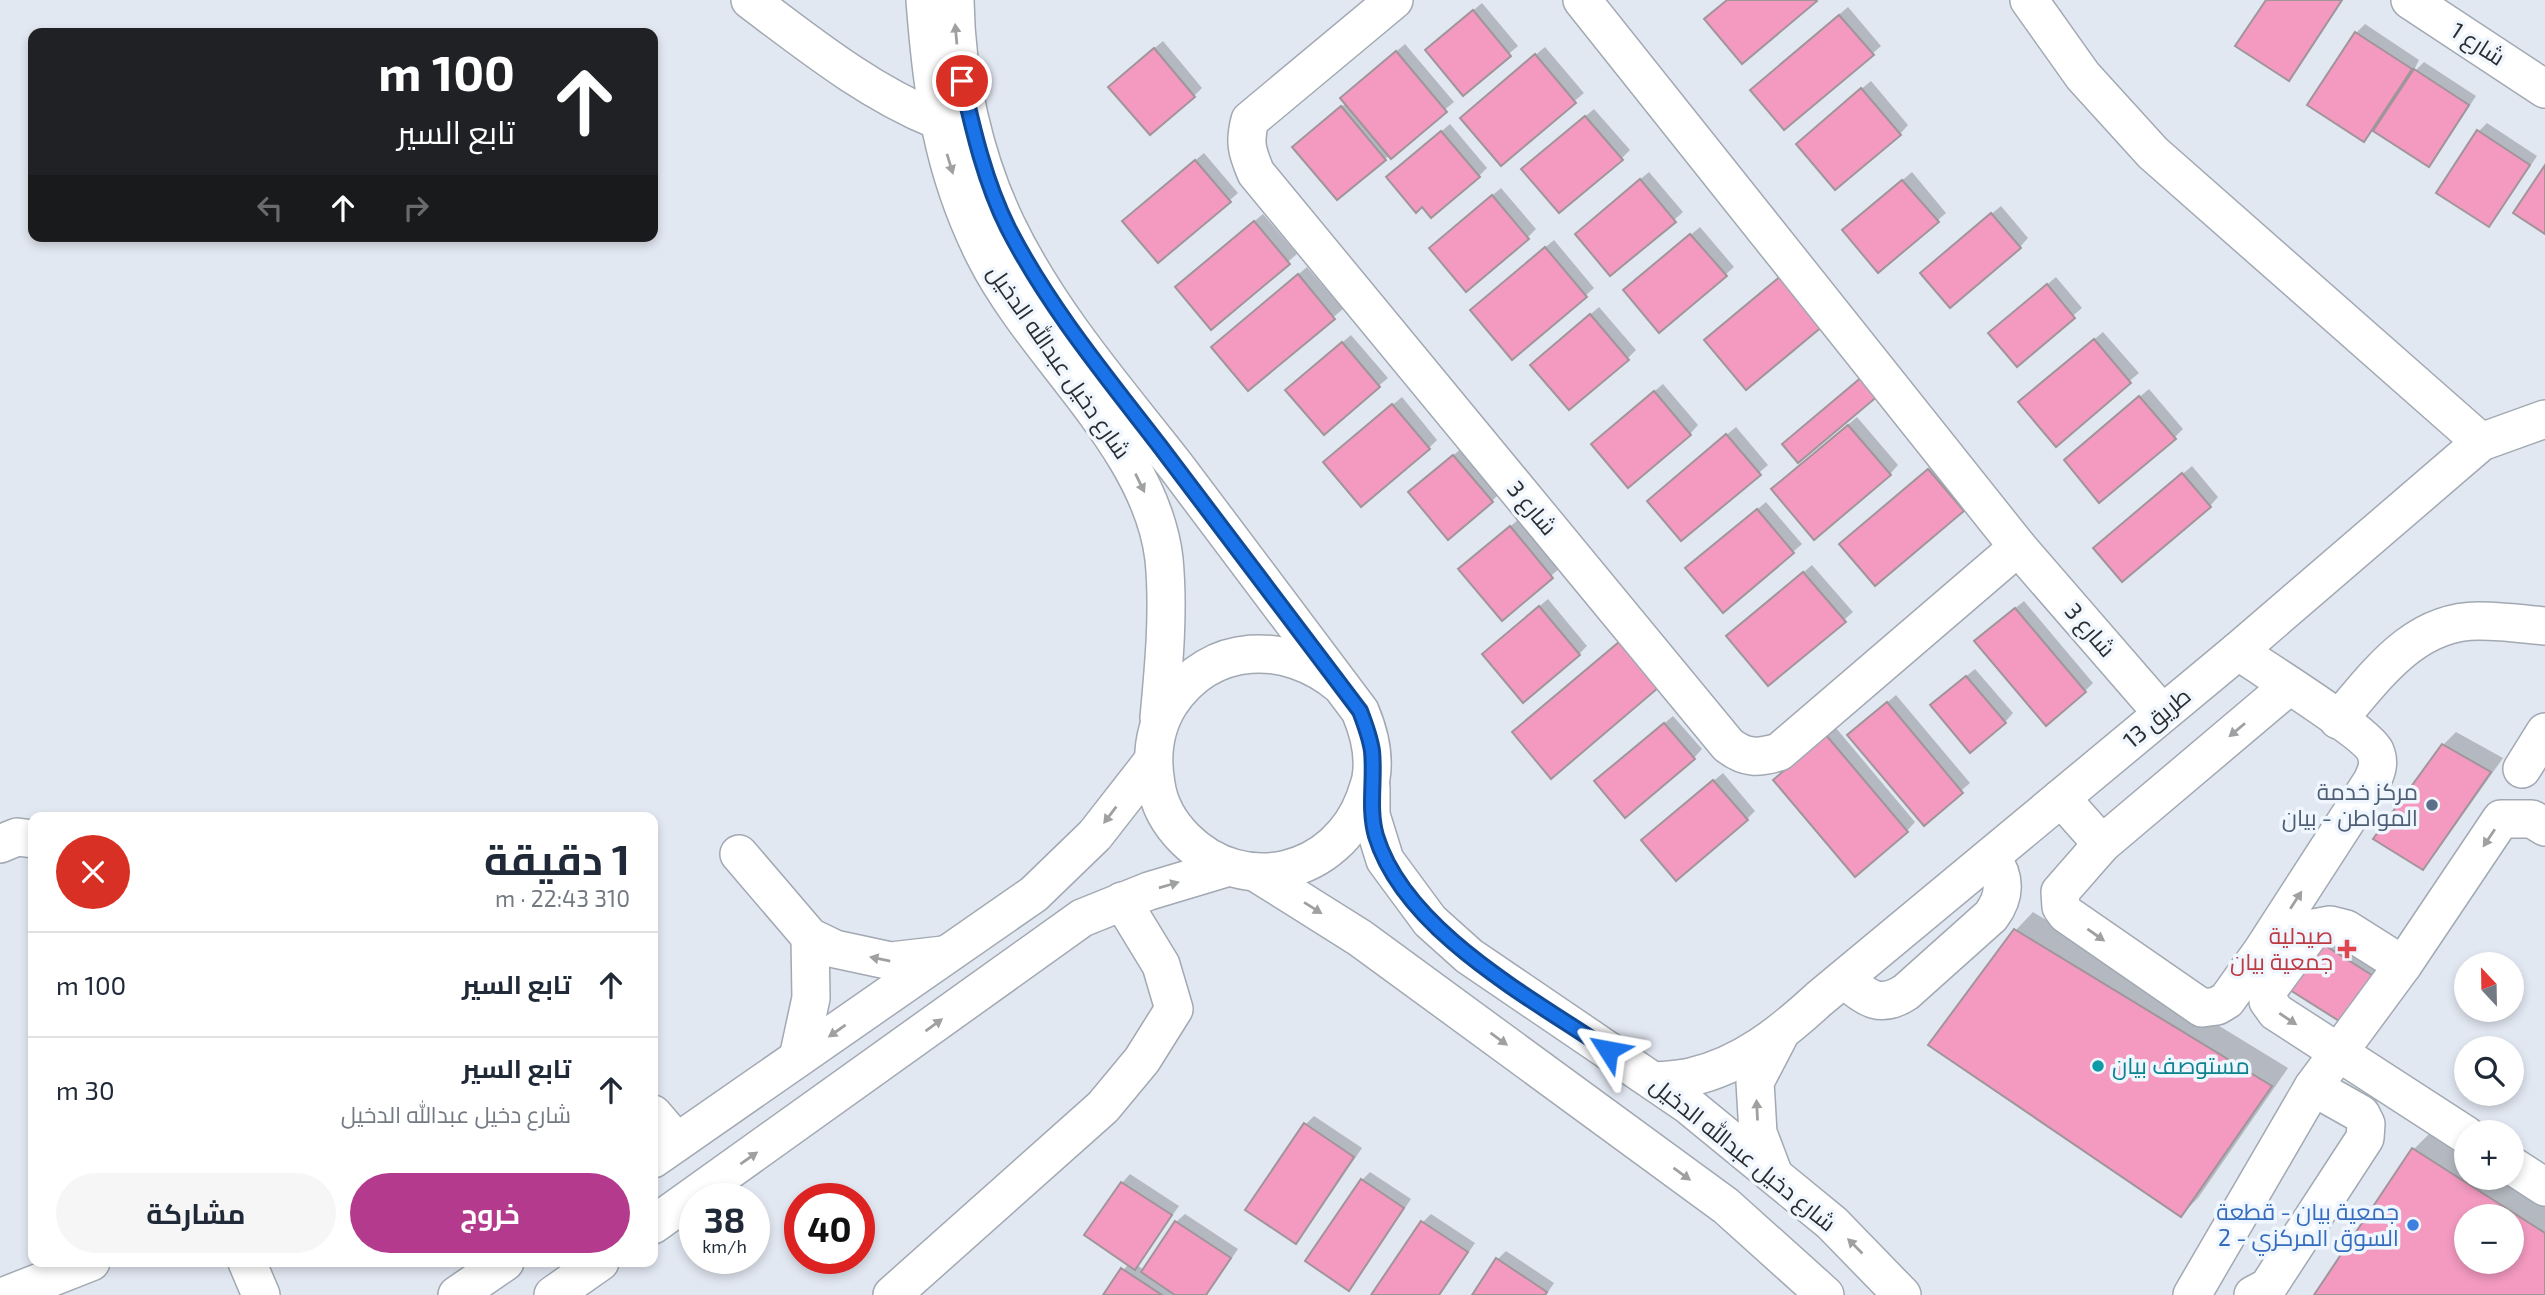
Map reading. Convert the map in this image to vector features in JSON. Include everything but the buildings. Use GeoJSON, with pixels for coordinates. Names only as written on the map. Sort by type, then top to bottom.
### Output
{"type":"FeatureCollection","features":[{"type":"Feature","properties":{"kind":"street"},"geometry":{"type":"LineString","coordinates":[[750,0],[854,78],[937,120]]}},
{"type":"Feature","properties":{"kind":"street","name":"شارع دخيل عبدالله الدخيل"},"geometry":{"type":"LineString","coordinates":[[925,0],[930,74],[937,120],[965,210],[986,257],[1048,353],[1109,431],[1127,459],[1154,516],[1164,557],[1166,595],[1166,633],[1155,744]]}},
{"type":"Feature","properties":{"kind":"street","name":"شارع دخيل عبدالله الدخيل"},"geometry":{"type":"LineString","coordinates":[[955,0],[955,32],[962,81],[977,141],[987,176],[1007,226],[1032,271],[1066,323],[1270,589],[1340,685]]}},
{"type":"Feature","properties":{"kind":"street","name":"شارع 3"},"geometry":{"type":"LineString","coordinates":[[1394,0],[1250,120],[1245,137],[1248,156],[1256,173],[1728,746],[1750,757],[1779,752],[2018,547]]}},
{"type":"Feature","properties":{"kind":"street","name":"شارع 3"},"geometry":{"type":"LineString","coordinates":[[1582,0],[2018,547],[2162,713]]}},
{"type":"Feature","properties":{"kind":"street"},"geometry":{"type":"LineString","coordinates":[[2029,0],[2083,76],[2153,153],[2481,442]]}},
{"type":"Feature","properties":{"kind":"street"},"geometry":{"type":"LineString","coordinates":[[2061,0],[2083,76]]}},
{"type":"Feature","properties":{"kind":"street","name":"شارع 1"},"geometry":{"type":"LineString","coordinates":[[2410,0],[2545,89]]}},
{"type":"Feature","properties":{"kind":"street","name":"طريق 13"},"geometry":{"type":"LineString","coordinates":[[1654,1081],[1691,1077],[1730,1064],[1779,1035],[2238,652],[2481,442],[2545,419]]}},
{"type":"Feature","properties":{"kind":"street"},"geometry":{"type":"LineString","coordinates":[[2338,720],[2394,656],[2424,634],[2442,627],[2479,621],[2545,626]]}},
{"type":"Feature","properties":{"kind":"street"},"geometry":{"type":"LineString","coordinates":[[2238,652],[2338,720],[2369,742],[2374,748],[2378,765],[2375,774],[2262,951],[2227,1000],[2208,1008],[2196,1006],[2066,914],[2061,907],[2060,892],[2102,844],[2289,687]]}},
{"type":"Feature","properties":{"kind":"street"},"geometry":{"type":"LineString","coordinates":[[658,1129],[665,1151],[1034,894],[1095,835],[1155,744],[1168,706],[1181,689],[1198,674],[1239,655],[1260,653],[1294,658],[1324,671],[1340,685],[1360,711],[1372,752],[1371,779],[1358,817],[1349,831],[1331,848],[1296,867],[1278,871],[1242,870],[1122,901],[1082,918],[658,1221]]}},
{"type":"Feature","properties":{"kind":"street"},"geometry":{"type":"LineString","coordinates":[[2522,769],[2545,732]]}},
{"type":"Feature","properties":{"kind":"street"},"geometry":{"type":"LineString","coordinates":[[1155,744],[1157,796],[1173,827],[1198,852],[1242,870],[1360,938],[1726,1206],[1825,1295]]}},
{"type":"Feature","properties":{"kind":"street","name":"شارع دخيل عبدالله الدخيل"},"geometry":{"type":"LineString","coordinates":[[1371,779],[1371,815],[1385,860],[1430,921],[1469,956],[1688,1105],[1832,1223],[1902,1295]]}},
{"type":"Feature","properties":{"kind":"street"},"geometry":{"type":"LineString","coordinates":[[2061,798],[2102,844]]}},
{"type":"Feature","properties":{"kind":"street"},"geometry":{"type":"LineString","coordinates":[[2192,1295],[2313,1087],[2403,965],[2501,820],[2532,819],[2545,827]]}},
{"type":"Feature","properties":{"kind":"street"},"geometry":{"type":"LineString","coordinates":[[0,844],[17,837],[28,838]]}},
{"type":"Feature","properties":{"kind":"street"},"geometry":{"type":"LineString","coordinates":[[738,853],[810,937],[835,949],[891,961],[948,954]]}},
{"type":"Feature","properties":{"kind":"street"},"geometry":{"type":"LineString","coordinates":[[1844,979],[1872,999],[1884,1001],[1906,992],[1999,906],[2003,880],[1999,867],[1991,857]]}},
{"type":"Feature","properties":{"kind":"street"},"geometry":{"type":"LineString","coordinates":[[892,1295],[1103,1107],[1142,1060],[1174,1009],[1161,965],[1122,901]]}},
{"type":"Feature","properties":{"kind":"street"},"geometry":{"type":"LineString","coordinates":[[2403,965],[2346,929],[2330,925],[2314,928],[2269,989],[2268,1001],[2276,1012],[2454,1127]]}},
{"type":"Feature","properties":{"kind":"street"},"geometry":{"type":"LineString","coordinates":[[799,1058],[811,998],[810,937]]}},
{"type":"Feature","properties":{"kind":"street","name":"طريق 13"},"geometry":{"type":"LineString","coordinates":[[1774,1175],[1758,1132],[1755,1082],[1779,1035]]}},
{"type":"Feature","properties":{"kind":"street"},"geometry":{"type":"LineString","coordinates":[[2253,1295],[2268,1287],[2365,1138],[2366,1124],[2361,1114],[2313,1087]]}},
{"type":"Feature","properties":{"kind":"street"},"geometry":{"type":"LineString","coordinates":[[2524,1173],[2545,1187]]}},
{"type":"Feature","properties":{"kind":"street"},"geometry":{"type":"LineString","coordinates":[[0,1283],[6,1295],[78,1267]]}},
{"type":"Feature","properties":{"kind":"street"},"geometry":{"type":"LineString","coordinates":[[249,1267],[261,1295]]}},
{"type":"Feature","properties":{"kind":"street"},"geometry":{"type":"LineString","coordinates":[[457,1295],[498,1267]]}},
{"type":"Feature","properties":{"kind":"street"},"geometry":{"type":"LineString","coordinates":[[553,1295],[593,1267]]}},
{"type":"Feature","properties":{"kind":"place","name":"مركز خدمة المواطن - بيان"},"geometry":{"type":"Point","coordinates":[2432,805]}},
{"type":"Feature","properties":{"kind":"place","name":"صيدلية جمعية بيان"},"geometry":{"type":"Point","coordinates":[2347,949]}},
{"type":"Feature","properties":{"kind":"place","name":"مستوصف بيان"},"geometry":{"type":"Point","coordinates":[2098,1066]}},
{"type":"Feature","properties":{"kind":"place","name":"جمعية بيان - قطعة 2 - السوق المركزي"},"geometry":{"type":"Point","coordinates":[2413,1225]}},
{"type":"Feature","properties":{"kind":"route"},"geometry":{"type":"LineString","coordinates":[[962,81],[987,176],[1007,226],[1032,271],[1066,323],[1360,711],[1372,752],[1371,815],[1385,860],[1430,921],[1469,956],[1608,1050]]}}]}
